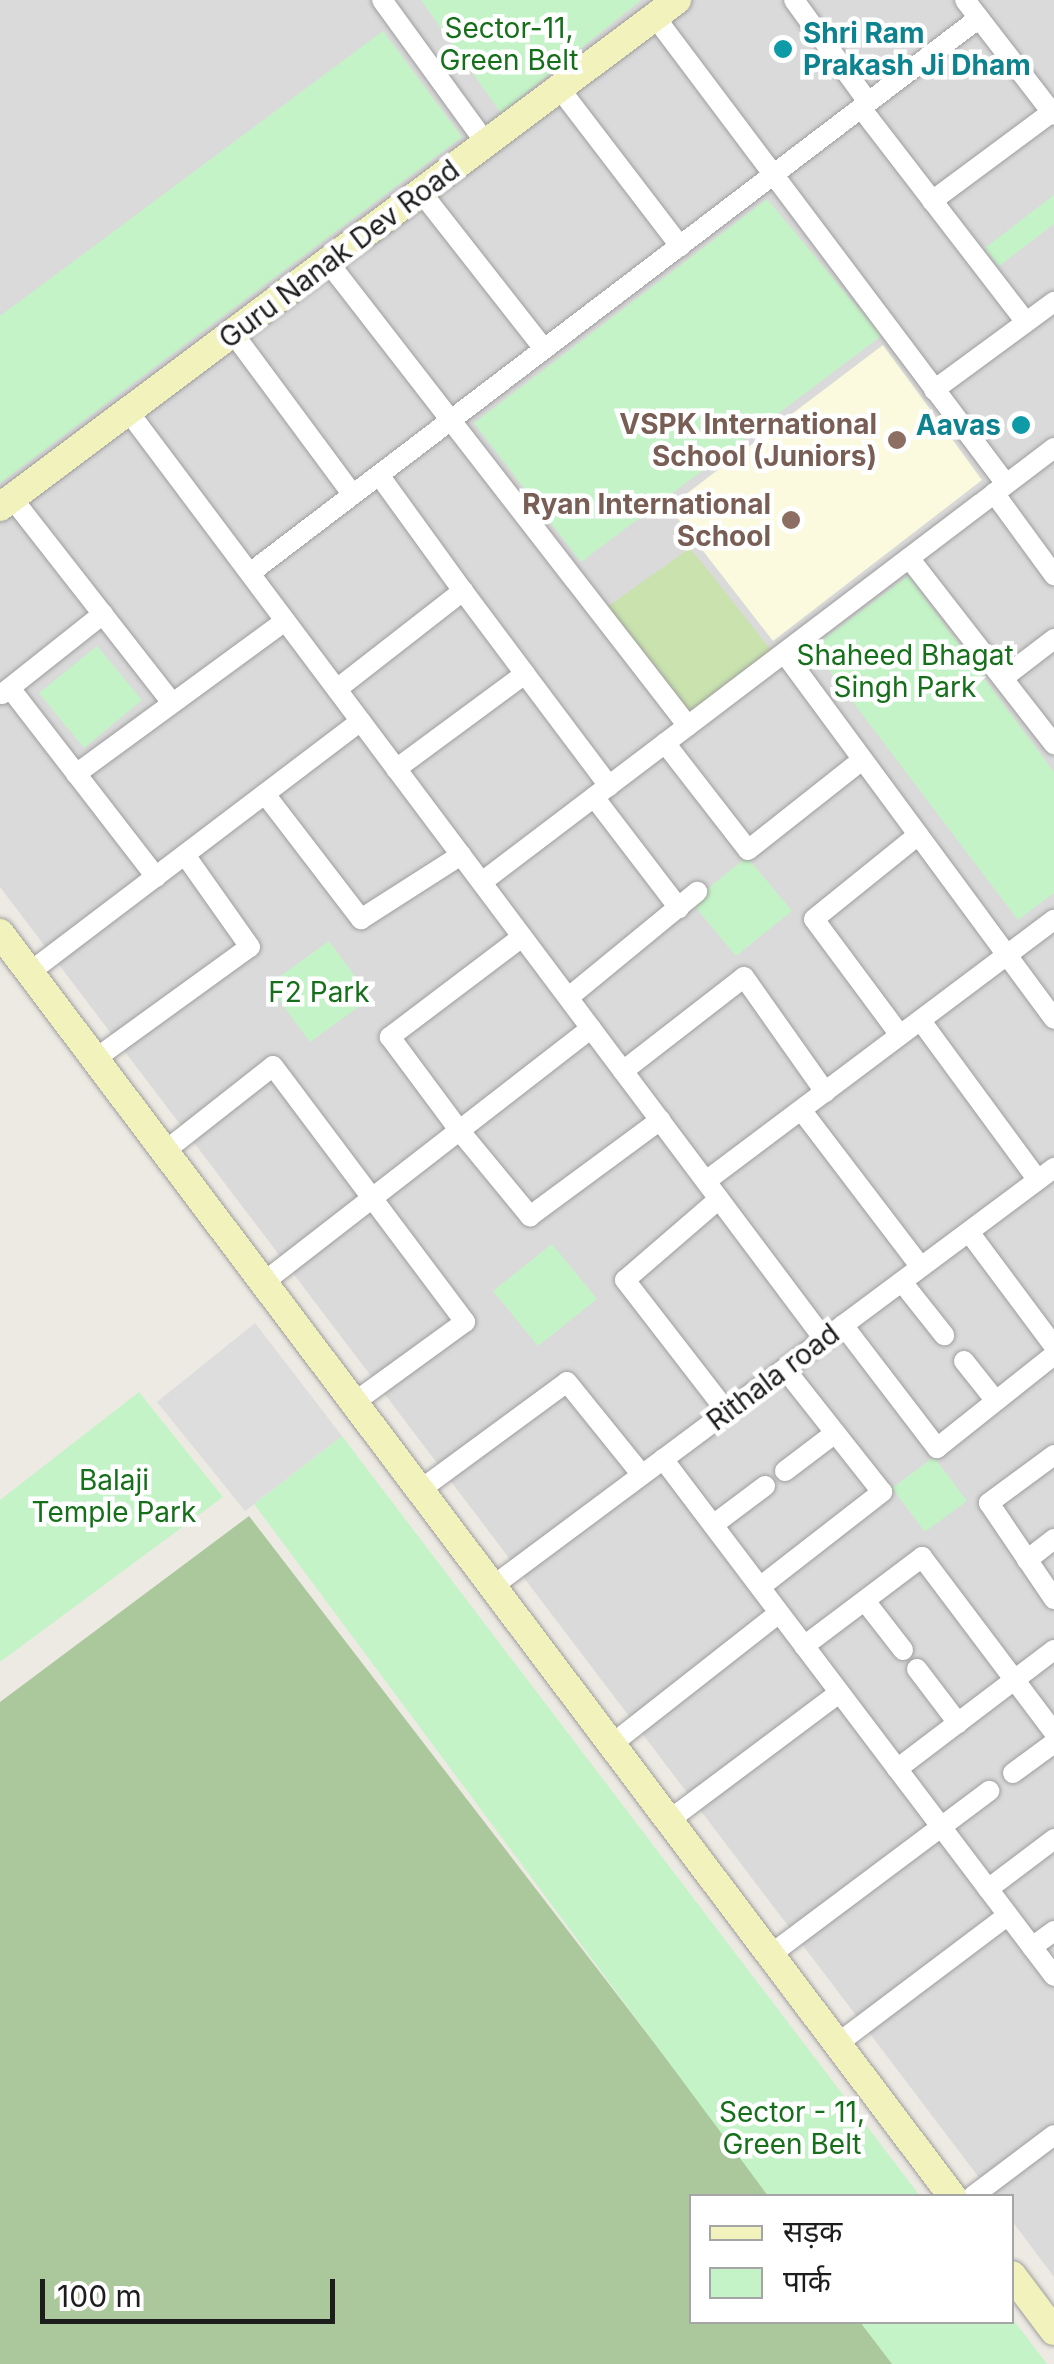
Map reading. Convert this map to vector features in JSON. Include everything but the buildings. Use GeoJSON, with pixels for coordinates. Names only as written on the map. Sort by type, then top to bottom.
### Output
{"type":"FeatureCollection","features":[{"type":"Feature","properties":{"kind":"street"},"geometry":{"type":"LineString","coordinates":[[382,0],[486,143]]}},
{"type":"Feature","properties":{"kind":"street"},"geometry":{"type":"LineString","coordinates":[[794,0],[932,201],[1026,322]]}},
{"type":"Feature","properties":{"kind":"street"},"geometry":{"type":"LineString","coordinates":[[932,201],[1053,114],[966,0]]}},
{"type":"Feature","properties":{"kind":"street"},"geometry":{"type":"LineString","coordinates":[[666,8],[772,176],[934,390],[1054,575]]}},
{"type":"Feature","properties":{"kind":"street","name":"Guru Nanak Dev Road"},"geometry":{"type":"LineString","coordinates":[[6,503],[666,8]]}},
{"type":"Feature","properties":{"kind":"street"},"geometry":{"type":"LineString","coordinates":[[250,574],[979,18]]}},
{"type":"Feature","properties":{"kind":"street"},"geometry":{"type":"LineString","coordinates":[[560,89],[680,246]]}},
{"type":"Feature","properties":{"kind":"street"},"geometry":{"type":"LineString","coordinates":[[421,192],[544,349]]}},
{"type":"Feature","properties":{"kind":"street"},"geometry":{"type":"LineString","coordinates":[[328,262],[688,726]]}},
{"type":"Feature","properties":{"kind":"street"},"geometry":{"type":"LineString","coordinates":[[934,390],[1054,302]]}},
{"type":"Feature","properties":{"kind":"street"},"geometry":{"type":"LineString","coordinates":[[233,333],[352,494]]}},
{"type":"Feature","properties":{"kind":"street"},"geometry":{"type":"LineString","coordinates":[[128,412],[824,1339]]}},
{"type":"Feature","properties":{"kind":"street"},"geometry":{"type":"LineString","coordinates":[[482,882],[1054,448]]}},
{"type":"Feature","properties":{"kind":"street"},"geometry":{"type":"LineString","coordinates":[[379,475],[525,674],[679,908]]}},
{"type":"Feature","properties":{"kind":"street"},"geometry":{"type":"LineString","coordinates":[[6,503],[102,614],[172,704]]}},
{"type":"Feature","properties":{"kind":"street"},"geometry":{"type":"LineString","coordinates":[[909,558],[1054,744]]}},
{"type":"Feature","properties":{"kind":"street"},"geometry":{"type":"LineString","coordinates":[[336,689],[462,591]]}},
{"type":"Feature","properties":{"kind":"street"},"geometry":{"type":"LineString","coordinates":[[102,614],[5,692],[156,876]]}},
{"type":"Feature","properties":{"kind":"street"},"geometry":{"type":"LineString","coordinates":[[76,774],[285,620]]}},
{"type":"Feature","properties":{"kind":"street"},"geometry":{"type":"LineString","coordinates":[[1003,678],[1054,639]]}},
{"type":"Feature","properties":{"kind":"street"},"geometry":{"type":"LineString","coordinates":[[785,654],[1054,1018]]}},
{"type":"Feature","properties":{"kind":"street"},"geometry":{"type":"LineString","coordinates":[[396,769],[525,674]]}},
{"type":"Feature","properties":{"kind":"street"},"geometry":{"type":"LineString","coordinates":[[30,972],[361,722]]}},
{"type":"Feature","properties":{"kind":"street"},"geometry":{"type":"LineString","coordinates":[[665,743],[748,850],[862,760]]}},
{"type":"Feature","properties":{"kind":"street"},"geometry":{"type":"LineString","coordinates":[[265,794],[360,919],[461,854]]}},
{"type":"Feature","properties":{"kind":"street"},"geometry":{"type":"LineString","coordinates":[[900,1035],[814,919],[918,835]]}},
{"type":"Feature","properties":{"kind":"street"},"geometry":{"type":"LineString","coordinates":[[95,1059],[250,947],[185,854]]}},
{"type":"Feature","properties":{"kind":"street"},"geometry":{"type":"LineString","coordinates":[[569,997],[697,892]]}},
{"type":"Feature","properties":{"kind":"street"},"geometry":{"type":"LineString","coordinates":[[706,1181],[1054,920]]}},
{"type":"Feature","properties":{"kind":"street"},"geometry":{"type":"LineString","coordinates":[[0,933],[950,2194]]}},
{"type":"Feature","properties":{"kind":"street"},"geometry":{"type":"LineString","coordinates":[[522,937],[390,1037],[459,1130],[530,1216],[660,1120]]}},
{"type":"Feature","properties":{"kind":"street"},"geometry":{"type":"LineString","coordinates":[[623,1071],[744,977],[825,1092]]}},
{"type":"Feature","properties":{"kind":"street"},"geometry":{"type":"LineString","coordinates":[[921,1021],[1046,1174]]}},
{"type":"Feature","properties":{"kind":"street"},"geometry":{"type":"LineString","coordinates":[[264,1282],[591,1028]]}},
{"type":"Feature","properties":{"kind":"street"},"geometry":{"type":"LineString","coordinates":[[165,1151],[274,1066],[465,1322],[354,1402]]}},
{"type":"Feature","properties":{"kind":"street"},"geometry":{"type":"LineString","coordinates":[[802,1111],[920,1268]]}},
{"type":"Feature","properties":{"kind":"street","name":"Rithala road"},"geometry":{"type":"LineString","coordinates":[[493,1586],[1046,1174]]}},
{"type":"Feature","properties":{"kind":"street"},"geometry":{"type":"LineString","coordinates":[[720,1199],[625,1280],[726,1412]]}},
{"type":"Feature","properties":{"kind":"street"},"geometry":{"type":"LineString","coordinates":[[969,1232],[1054,1346]]}},
{"type":"Feature","properties":{"kind":"street"},"geometry":{"type":"LineString","coordinates":[[902,1282],[944,1335]]}},
{"type":"Feature","properties":{"kind":"street"},"geometry":{"type":"LineString","coordinates":[[843,1325],[937,1448],[1054,1355]]}},
{"type":"Feature","properties":{"kind":"street"},"geometry":{"type":"LineString","coordinates":[[964,1361],[995,1400]]}},
{"type":"Feature","properties":{"kind":"street"},"geometry":{"type":"LineString","coordinates":[[760,1587],[882,1492],[785,1369]]}},
{"type":"Feature","properties":{"kind":"street"},"geometry":{"type":"LineString","coordinates":[[420,1490],[567,1382],[642,1475]]}},
{"type":"Feature","properties":{"kind":"street"},"geometry":{"type":"LineString","coordinates":[[785,1471],[835,1433]]}},
{"type":"Feature","properties":{"kind":"street"},"geometry":{"type":"LineString","coordinates":[[1054,1455],[989,1503],[1054,1599]]}},
{"type":"Feature","properties":{"kind":"street"},"geometry":{"type":"LineString","coordinates":[[663,1459],[1054,1976]]}},
{"type":"Feature","properties":{"kind":"street"},"geometry":{"type":"LineString","coordinates":[[713,1525],[765,1486]]}},
{"type":"Feature","properties":{"kind":"street"},"geometry":{"type":"LineString","coordinates":[[1026,1560],[1054,1539]]}},
{"type":"Feature","properties":{"kind":"street"},"geometry":{"type":"LineString","coordinates":[[804,1646],[922,1558],[1054,1732]]}},
{"type":"Feature","properties":{"kind":"street"},"geometry":{"type":"LineString","coordinates":[[865,1601],[903,1650]]}},
{"type":"Feature","properties":{"kind":"street"},"geometry":{"type":"LineString","coordinates":[[612,1744],[780,1613]]}},
{"type":"Feature","properties":{"kind":"street"},"geometry":{"type":"LineString","coordinates":[[897,1769],[1054,1650]]}},
{"type":"Feature","properties":{"kind":"street"},"geometry":{"type":"LineString","coordinates":[[917,1668],[958,1723]]}},
{"type":"Feature","properties":{"kind":"street"},"geometry":{"type":"LineString","coordinates":[[668,1821],[839,1693]]}},
{"type":"Feature","properties":{"kind":"street"},"geometry":{"type":"LineString","coordinates":[[1013,1773],[1054,1743]]}},
{"type":"Feature","properties":{"kind":"street"},"geometry":{"type":"LineString","coordinates":[[770,1955],[988,1792]]}},
{"type":"Feature","properties":{"kind":"street"},"geometry":{"type":"LineString","coordinates":[[988,1889],[1054,1839]]}},
{"type":"Feature","properties":{"kind":"street"},"geometry":{"type":"LineString","coordinates":[[838,2044],[1008,1915]]}},
{"type":"Feature","properties":{"kind":"street"},"geometry":{"type":"LineString","coordinates":[[1032,1948],[1054,1931]]}},
{"type":"Feature","properties":{"kind":"street"},"geometry":{"type":"LineString","coordinates":[[976,2194],[1054,2135]]}},
{"type":"Feature","properties":{"kind":"street"},"geometry":{"type":"LineString","coordinates":[[1014,2278],[1054,2331]]}},
{"type":"Feature","properties":{"kind":"shaded area"},"geometry":{"type":"Polygon","coordinates":[[[0,0],[1054,0],[1054,2277],[1014,2224],[1014,2194],[991,2194],[0,887],[0,0]]]}},
{"type":"Feature","properties":{"kind":"shaded area","name":"Ryan International School"},"geometry":{"type":"Polygon","coordinates":[[[883,345],[982,480],[773,641],[669,507],[883,345]]]}},
{"type":"Feature","properties":{"kind":"shaded area"},"geometry":{"type":"Polygon","coordinates":[[[255,1323],[342,1436],[245,1511],[157,1402],[255,1323]]]}},
{"type":"Feature","properties":{"kind":"green space","name":"Sector-11, Green Belt"},"geometry":{"type":"Polygon","coordinates":[[[421,0],[641,0],[501,113],[421,0]]]}},
{"type":"Feature","properties":{"kind":"green space"},"geometry":{"type":"Polygon","coordinates":[[[383,31],[462,137],[0,483],[0,316],[383,31]]]}},
{"type":"Feature","properties":{"kind":"green space"},"geometry":{"type":"Polygon","coordinates":[[[1054,195],[1054,224],[999,266],[985,248],[1054,195]]]}},
{"type":"Feature","properties":{"kind":"green space"},"geometry":{"type":"Polygon","coordinates":[[[767,199],[881,336],[581,562],[474,423],[767,199]]]}},
{"type":"Feature","properties":{"kind":"green space"},"geometry":{"type":"Polygon","coordinates":[[[690,548],[772,651],[691,717],[607,607],[690,548]]]}},
{"type":"Feature","properties":{"kind":"green space","name":"Shaheed Bhagat Singh Park"},"geometry":{"type":"Polygon","coordinates":[[[908,576],[1054,772],[1054,893],[1018,920],[812,648],[908,576]]]}},
{"type":"Feature","properties":{"kind":"green space"},"geometry":{"type":"Polygon","coordinates":[[[97,646],[142,700],[84,748],[39,693],[97,646]]]}},
{"type":"Feature","properties":{"kind":"green space"},"geometry":{"type":"Polygon","coordinates":[[[747,857],[792,911],[736,956],[691,902],[747,857]]]}},
{"type":"Feature","properties":{"kind":"green space","name":"F2 Park"},"geometry":{"type":"Polygon","coordinates":[[[329,941],[371,998],[310,1042],[268,985],[329,941]]]}},
{"type":"Feature","properties":{"kind":"green space"},"geometry":{"type":"Polygon","coordinates":[[[552,1244],[597,1299],[538,1346],[493,1291],[552,1244]]]}},
{"type":"Feature","properties":{"kind":"green space","name":"Balaji Temple Park"},"geometry":{"type":"Polygon","coordinates":[[[139,1392],[223,1497],[0,1662],[0,1500],[139,1392]]]}},
{"type":"Feature","properties":{"kind":"green space","name":"Sector - 11, Green Belt"},"geometry":{"type":"Polygon","coordinates":[[[342,1436],[918,2194],[767,2194],[254,1504],[342,1436]]]}},
{"type":"Feature","properties":{"kind":"green space"},"geometry":{"type":"Polygon","coordinates":[[[934,1457],[967,1501],[925,1532],[892,1488],[934,1457]]]}},
{"type":"Feature","properties":{"kind":"green space"},"geometry":{"type":"Polygon","coordinates":[[[249,1516],[770,2194],[689,2194],[689,2324],[870,2324],[900,2364],[0,2364],[0,1702],[249,1516]]]}},
{"type":"Feature","properties":{"kind":"green space"},"geometry":{"type":"Polygon","coordinates":[[[1014,2321],[1047,2364],[892,2364],[862,2324],[1014,2324],[1014,2321]]]}},
{"type":"Feature","properties":{"kind":"place","name":"Shri Ram Prakash Ji Dham"},"geometry":{"type":"Point","coordinates":[783,49]}},
{"type":"Feature","properties":{"kind":"place","name":"Aavas"},"geometry":{"type":"Point","coordinates":[1021,425]}},
{"type":"Feature","properties":{"kind":"place","name":"VSPK International School (Juniors)"},"geometry":{"type":"Point","coordinates":[897,440]}},
{"type":"Feature","properties":{"kind":"place","name":"Ryan International School"},"geometry":{"type":"Point","coordinates":[791,520]}}]}
